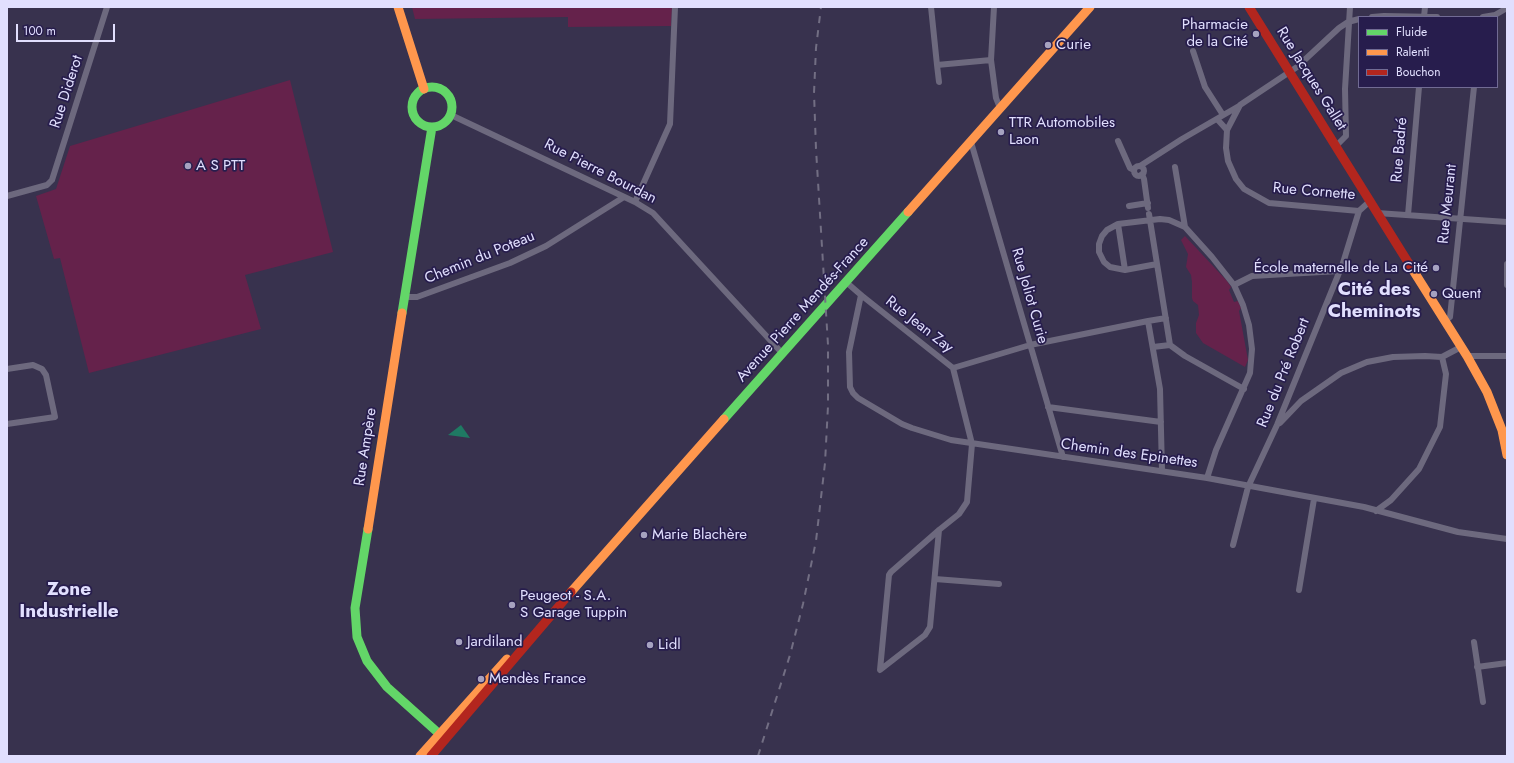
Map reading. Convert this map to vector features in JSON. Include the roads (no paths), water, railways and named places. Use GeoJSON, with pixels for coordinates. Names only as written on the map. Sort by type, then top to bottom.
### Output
{"type":"FeatureCollection","features":[{"type":"Feature","properties":{"kind":"main road"},"geometry":{"type":"LineString","coordinates":[[398,7],[424,89]]}},
{"type":"Feature","properties":{"kind":"main road","name":"Avenue Pierre Mendés-France"},"geometry":{"type":"LineString","coordinates":[[431,756],[444,735],[510,655],[536,631],[1090,7]]}},
{"type":"Feature","properties":{"kind":"main road","name":"Rue Jacques Gallet"},"geometry":{"type":"LineString","coordinates":[[1249,7],[1467,356],[1487,392],[1497,414],[1507,453]]}},
{"type":"Feature","properties":{"kind":"main road"},"geometry":{"type":"LineString","coordinates":[[436,87],[446,92],[452,103],[451,115],[442,125],[432,127],[419,122],[412,109],[416,96],[424,89],[436,87]]}},
{"type":"Feature","properties":{"kind":"main road","name":"Rue Ampère"},"geometry":{"type":"LineString","coordinates":[[432,127],[355,608],[357,637],[367,661],[388,687],[444,735]]}},
{"type":"Feature","properties":{"kind":"main road","name":"Avenue Pierre Mendés-France"},"geometry":{"type":"LineString","coordinates":[[420,756],[444,735]]}},
{"type":"Feature","properties":{"kind":"street","name":"Rue Diderot"},"geometry":{"type":"LineString","coordinates":[[7,196],[47,185],[52,180],[107,7]]}},
{"type":"Feature","properties":{"kind":"street"},"geometry":{"type":"LineString","coordinates":[[635,202],[670,124],[675,7]]}},
{"type":"Feature","properties":{"kind":"street"},"geometry":{"type":"LineString","coordinates":[[931,7],[939,82]]}},
{"type":"Feature","properties":{"kind":"street"},"geometry":{"type":"LineString","coordinates":[[994,7],[991,60],[996,98],[1000,108]]}},
{"type":"Feature","properties":{"kind":"street"},"geometry":{"type":"LineString","coordinates":[[1336,146],[1346,136],[1345,89],[1350,7]]}},
{"type":"Feature","properties":{"kind":"street"},"geometry":{"type":"LineString","coordinates":[[1384,16],[1424,16],[1425,7]]}},
{"type":"Feature","properties":{"kind":"street"},"geometry":{"type":"LineString","coordinates":[[1494,16],[1507,8]]}},
{"type":"Feature","properties":{"kind":"street"},"geometry":{"type":"LineString","coordinates":[[1348,22],[1358,19]]}},
{"type":"Feature","properties":{"kind":"street","name":"Rue Cornette"},"geometry":{"type":"LineString","coordinates":[[1348,22],[1338,28],[1290,72],[1240,105],[1227,130],[1226,148],[1228,161],[1236,179],[1244,189],[1269,203],[1359,211],[1370,201]]}},
{"type":"Feature","properties":{"kind":"street"},"geometry":{"type":"LineString","coordinates":[[1192,51],[1205,87],[1223,115]]}},
{"type":"Feature","properties":{"kind":"street"},"geometry":{"type":"LineString","coordinates":[[937,65],[991,60]]}},
{"type":"Feature","properties":{"kind":"street","name":"Rue Badré"},"geometry":{"type":"LineString","coordinates":[[1408,215],[1419,88]]}},
{"type":"Feature","properties":{"kind":"street","name":"Rue Meurant"},"geometry":{"type":"LineString","coordinates":[[1445,321],[1450,316],[1474,88]]}},
{"type":"Feature","properties":{"kind":"street"},"geometry":{"type":"LineString","coordinates":[[1134,170],[1137,166],[1140,166],[1240,105]]}},
{"type":"Feature","properties":{"kind":"street","name":"Rue Pierre Bourdan"},"geometry":{"type":"LineString","coordinates":[[451,115],[635,202],[653,213],[782,353]]}},
{"type":"Feature","properties":{"kind":"street"},"geometry":{"type":"LineString","coordinates":[[1217,119],[1227,130]]}},
{"type":"Feature","properties":{"kind":"street"},"geometry":{"type":"LineString","coordinates":[[1118,141],[1130,168],[1134,170],[1136,176],[1140,176],[1142,174]]}},
{"type":"Feature","properties":{"kind":"street","name":"Rue Joliot Curie"},"geometry":{"type":"LineString","coordinates":[[971,142],[1063,457]]}},
{"type":"Feature","properties":{"kind":"street"},"geometry":{"type":"LineString","coordinates":[[1140,166],[1144,170],[1142,174],[1170,345]]}},
{"type":"Feature","properties":{"kind":"street"},"geometry":{"type":"LineString","coordinates":[[1175,167],[1184,227]]}},
{"type":"Feature","properties":{"kind":"street","name":"Chemin du Poteau"},"geometry":{"type":"LineString","coordinates":[[404,297],[417,297],[510,263],[546,246],[624,197]]}},
{"type":"Feature","properties":{"kind":"street"},"geometry":{"type":"LineString","coordinates":[[1130,206],[1149,211],[1160,219],[1169,220],[1184,227],[1212,257],[1234,286],[1243,305],[1251,337],[1252,349],[1250,373],[1216,450],[1207,478]]}},
{"type":"Feature","properties":{"kind":"street"},"geometry":{"type":"LineString","coordinates":[[1149,211],[1118,224],[1104,232],[1099,244],[1099,252],[1101,259],[1114,269],[1125,270],[1157,264]]}},
{"type":"Feature","properties":{"kind":"street","name":"Rue du Pré Robert"},"geometry":{"type":"LineString","coordinates":[[1233,545],[1248,487],[1277,425],[1343,263],[1359,211]]}},
{"type":"Feature","properties":{"kind":"street"},"geometry":{"type":"LineString","coordinates":[[1377,213],[1507,222]]}},
{"type":"Feature","properties":{"kind":"street"},"geometry":{"type":"LineString","coordinates":[[1118,224],[1125,270]]}},
{"type":"Feature","properties":{"kind":"street"},"geometry":{"type":"LineString","coordinates":[[1507,264],[1507,285]]}},
{"type":"Feature","properties":{"kind":"street"},"geometry":{"type":"LineString","coordinates":[[1234,286],[1252,276],[1339,271]]}},
{"type":"Feature","properties":{"kind":"street","name":"Rue Jean Zay"},"geometry":{"type":"LineString","coordinates":[[846,282],[953,368],[972,444],[967,502],[959,514],[889,575],[880,670],[929,631],[935,579]]}},
{"type":"Feature","properties":{"kind":"street","name":"Chemin des Epinettes"},"geometry":{"type":"LineString","coordinates":[[861,295],[849,352],[850,387],[858,398],[902,424],[951,440],[972,444],[1207,478],[1248,487],[1364,507],[1458,532],[1507,539]]}},
{"type":"Feature","properties":{"kind":"street"},"geometry":{"type":"LineString","coordinates":[[953,368],[1030,345],[1166,318]]}},
{"type":"Feature","properties":{"kind":"street"},"geometry":{"type":"LineString","coordinates":[[1148,321],[1160,389],[1162,471]]}},
{"type":"Feature","properties":{"kind":"street"},"geometry":{"type":"LineString","coordinates":[[1153,347],[1170,345],[1185,356],[1244,389]]}},
{"type":"Feature","properties":{"kind":"street"},"geometry":{"type":"LineString","coordinates":[[1277,425],[1301,401],[1342,373],[1367,362],[1393,357],[1442,357],[1461,347]]}},
{"type":"Feature","properties":{"kind":"street"},"geometry":{"type":"LineString","coordinates":[[1467,356],[1507,356]]}},
{"type":"Feature","properties":{"kind":"street"},"geometry":{"type":"LineString","coordinates":[[1376,511],[1391,500],[1419,469],[1440,427],[1446,374],[1442,357]]}},
{"type":"Feature","properties":{"kind":"street"},"geometry":{"type":"LineString","coordinates":[[7,369],[33,365],[42,369],[46,375],[55,417],[7,424]]}},
{"type":"Feature","properties":{"kind":"street"},"geometry":{"type":"LineString","coordinates":[[1048,407],[1161,422]]}},
{"type":"Feature","properties":{"kind":"street"},"geometry":{"type":"LineString","coordinates":[[1299,590],[1314,499]]}},
{"type":"Feature","properties":{"kind":"street"},"geometry":{"type":"LineString","coordinates":[[939,530],[935,579],[999,584]]}},
{"type":"Feature","properties":{"kind":"street"},"geometry":{"type":"LineString","coordinates":[[1474,642],[1483,702]]}},
{"type":"Feature","properties":{"kind":"street"},"geometry":{"type":"LineString","coordinates":[[1477,667],[1507,663]]}},
{"type":"Feature","properties":{"kind":"railway"},"geometry":{"type":"LineString","coordinates":[[758,756],[790,655],[803,604],[816,541],[825,463],[828,406],[828,345],[814,93],[816,48],[821,7]]}},
{"type":"Feature","properties":{"kind":"place","name":"Pharmacie de la Cité"},"geometry":{"type":"Point","coordinates":[1256,34]}},
{"type":"Feature","properties":{"kind":"place","name":"Curie"},"geometry":{"type":"Point","coordinates":[1048,45]}},
{"type":"Feature","properties":{"kind":"place","name":"TTR Automobiles Laon"},"geometry":{"type":"Point","coordinates":[1001,132]}},
{"type":"Feature","properties":{"kind":"place","name":"A S PTT"},"geometry":{"type":"Point","coordinates":[188,166]}},
{"type":"Feature","properties":{"kind":"place","name":"École maternelle de La Cité"},"geometry":{"type":"Point","coordinates":[1436,268]}},
{"type":"Feature","properties":{"kind":"place","name":"Quent"},"geometry":{"type":"Point","coordinates":[1434,294]}},
{"type":"Feature","properties":{"kind":"place","name":"Marie Blachère"},"geometry":{"type":"Point","coordinates":[644,535]}},
{"type":"Feature","properties":{"kind":"place","name":"Peugeot - S.A. S Garage Tuppin"},"geometry":{"type":"Point","coordinates":[512,605]}},
{"type":"Feature","properties":{"kind":"place","name":"Jardiland"},"geometry":{"type":"Point","coordinates":[459,642]}},
{"type":"Feature","properties":{"kind":"place","name":"Lidl"},"geometry":{"type":"Point","coordinates":[650,645]}},
{"type":"Feature","properties":{"kind":"place","name":"Mendès France"},"geometry":{"type":"Point","coordinates":[481,679]}},
{"type":"Feature","properties":{"kind":"district","name":"Cité des Cheminots"},"geometry":{"type":"Point","coordinates":[1374,301]}},
{"type":"Feature","properties":{"kind":"district","name":"Zone Industrielle"},"geometry":{"type":"Point","coordinates":[69,601]}}]}
